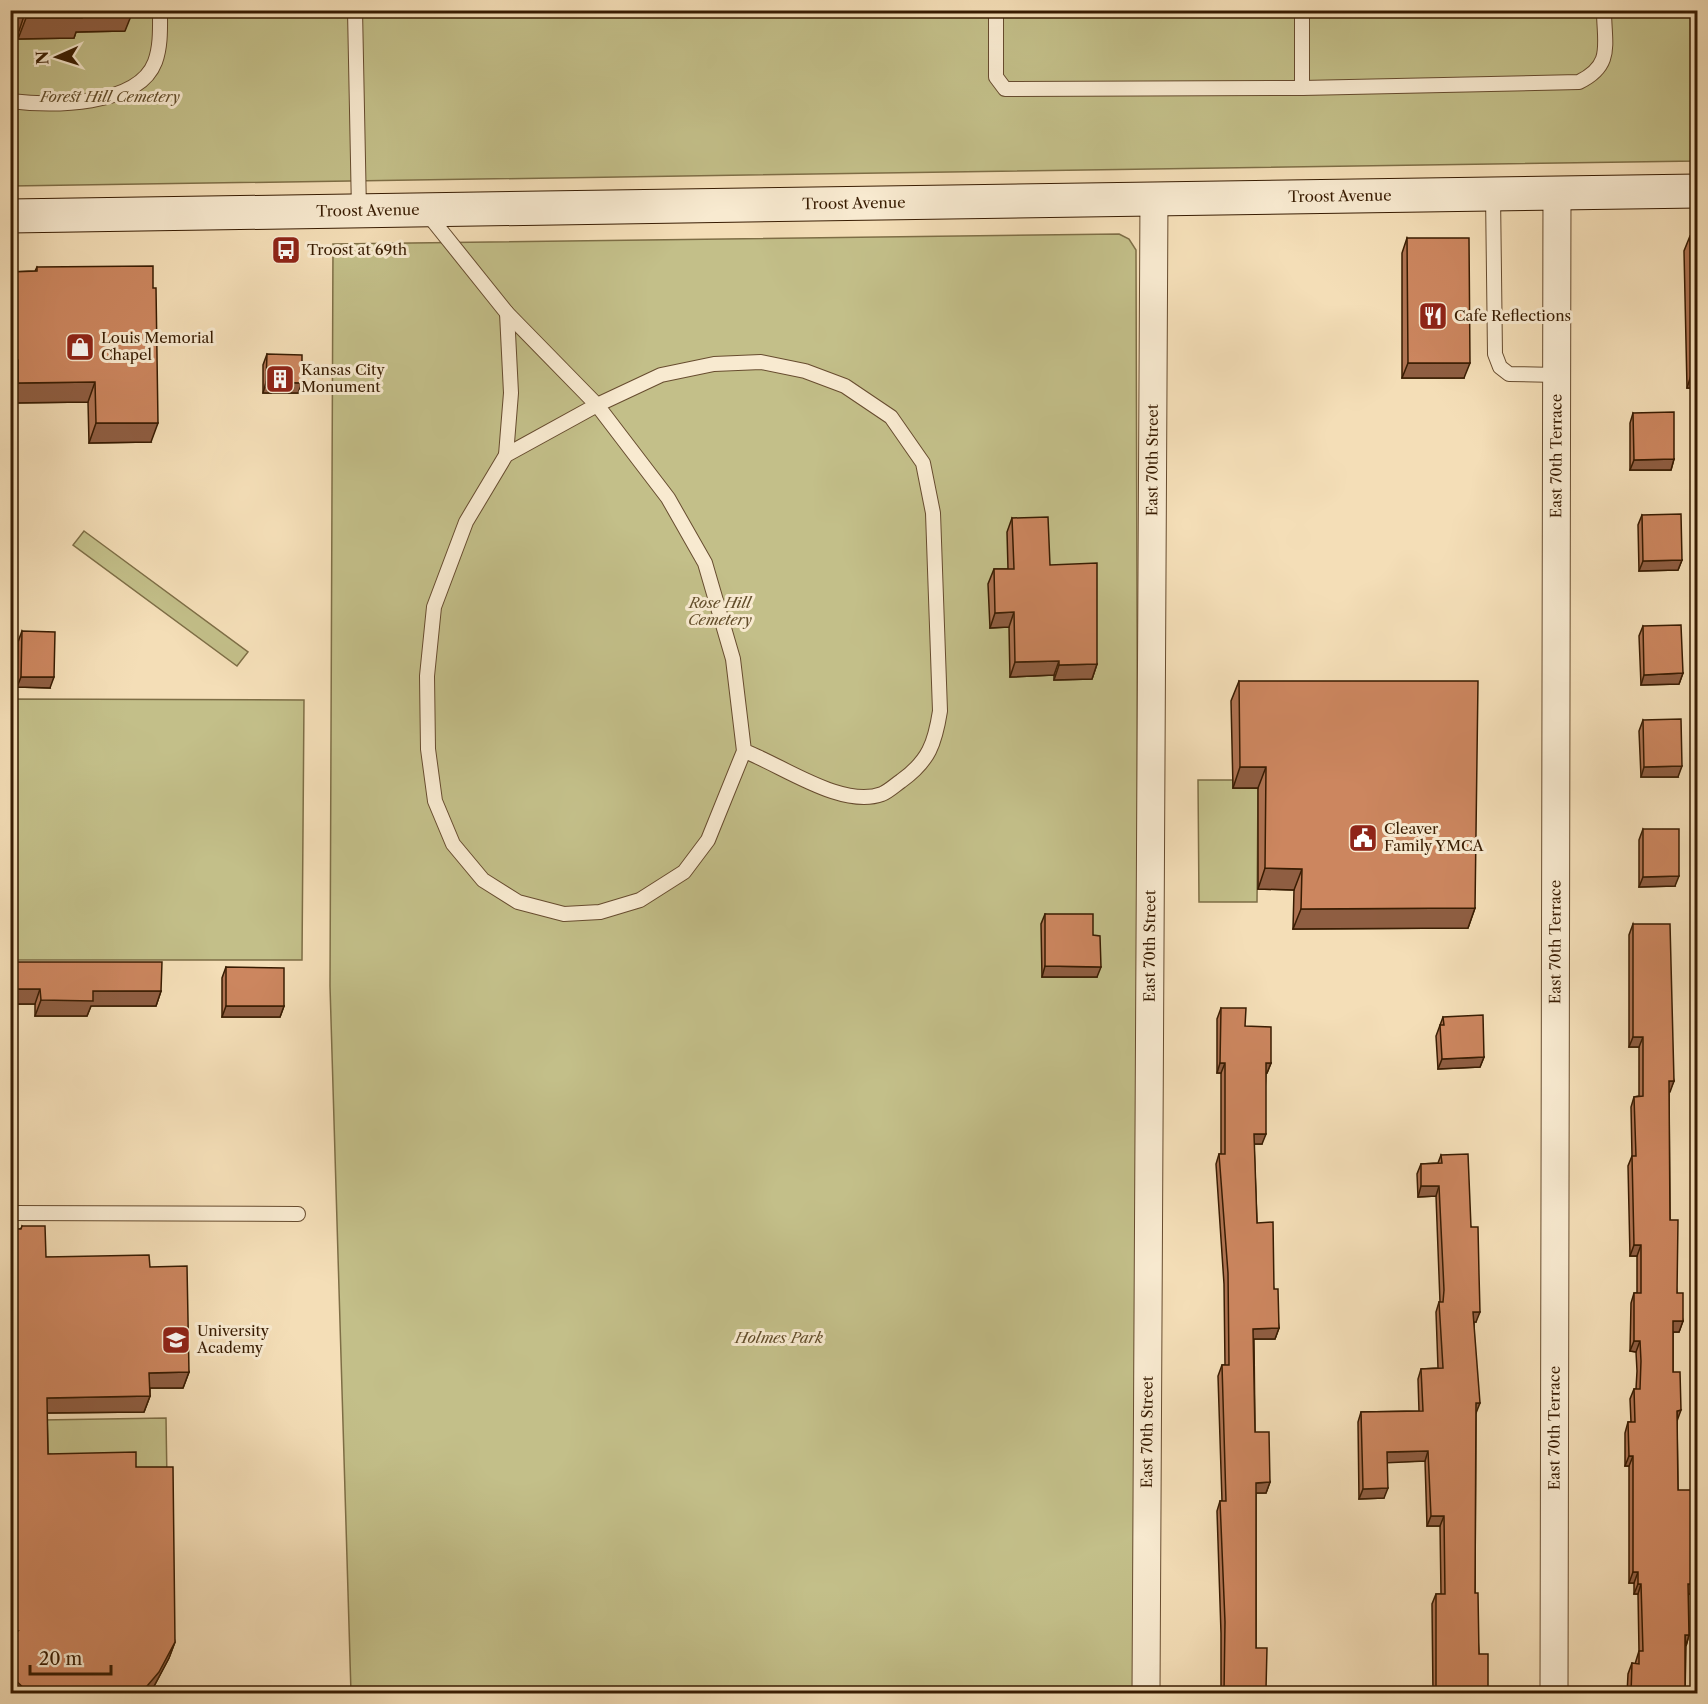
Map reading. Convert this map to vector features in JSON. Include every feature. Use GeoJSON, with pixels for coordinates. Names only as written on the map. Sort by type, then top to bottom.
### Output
{"type":"FeatureCollection","features":[{"type":"Feature","properties":{"kind":"main road","name":"Troost Avenue"},"geometry":{"type":"LineString","coordinates":[[10,216],[1698,191]]}},
{"type":"Feature","properties":{"kind":"street","name":"East 70th Terrace"},"geometry":{"type":"LineString","coordinates":[[1554,1694],[1557,193]]}},
{"type":"Feature","properties":{"kind":"street","name":"East 70th Street"},"geometry":{"type":"LineString","coordinates":[[1146,1694],[1154,198]]}},
{"type":"Feature","properties":{"kind":"lane"},"geometry":{"type":"LineString","coordinates":[[10,101],[45,105],[97,99],[125,92],[143,79],[155,63],[160,10]]}},
{"type":"Feature","properties":{"kind":"lane"},"geometry":{"type":"LineString","coordinates":[[355,10],[359,211]]}},
{"type":"Feature","properties":{"kind":"lane"},"geometry":{"type":"LineString","coordinates":[[996,10],[996,77],[1005,89],[1302,88],[1579,82],[1595,74],[1604,63],[1604,10]]}},
{"type":"Feature","properties":{"kind":"lane"},"geometry":{"type":"LineString","coordinates":[[1302,10],[1302,88]]}},
{"type":"Feature","properties":{"kind":"lane"},"geometry":{"type":"LineString","coordinates":[[1493,194],[1495,354],[1500,368],[1509,374],[1557,375]]}},
{"type":"Feature","properties":{"kind":"lane"},"geometry":{"type":"LineString","coordinates":[[424,210],[507,313],[597,405],[668,498],[705,563],[733,659],[744,751],[708,840],[684,872],[640,900],[600,912],[564,914],[518,902],[483,880],[453,844],[435,801],[428,749],[427,676],[434,607],[466,522],[506,454],[511,393],[507,313]]}},
{"type":"Feature","properties":{"kind":"lane"},"geometry":{"type":"LineString","coordinates":[[506,454],[597,405],[661,375],[714,363],[761,362],[805,371],[845,386],[891,417],[923,464],[933,513],[940,711],[935,743],[917,770],[883,794],[858,797],[819,788],[772,762],[744,751]]}},
{"type":"Feature","properties":{"kind":"lane"},"geometry":{"type":"LineString","coordinates":[[10,1213],[298,1214]]}},
{"type":"Feature","properties":{"kind":"green space","name":"Forest Hill Cemetery"},"geometry":{"type":"Polygon","coordinates":[[[10,11],[1697,11],[1697,161],[11,186],[10,11]]]}},
{"type":"Feature","properties":{"kind":"green space"},"geometry":{"type":"Polygon","coordinates":[[[1119,234],[1129,239],[1136,250],[1138,981],[1133,1693],[351,1693],[330,986],[333,244],[1119,234]]]}},
{"type":"Feature","properties":{"kind":"green space"},"geometry":{"type":"Polygon","coordinates":[[[84,531],[248,652],[237,666],[73,545],[84,531]]]}},
{"type":"Feature","properties":{"kind":"green space"},"geometry":{"type":"Polygon","coordinates":[[[11,699],[304,700],[302,960],[11,960],[11,699]]]}},
{"type":"Feature","properties":{"kind":"green space"},"geometry":{"type":"Polygon","coordinates":[[[1198,780],[1233,780],[1233,788],[1258,788],[1257,902],[1199,902],[1198,780]]]}},
{"type":"Feature","properties":{"kind":"green space"},"geometry":{"type":"Polygon","coordinates":[[[166,1418],[167,1482],[42,1469],[42,1420],[166,1418]]]}},
{"type":"Feature","properties":{"kind":"building"},"geometry":{"type":"Polygon","coordinates":[[[10,10],[133,10],[81,12],[82,18],[26,18],[25,13],[10,13],[10,10]]]}},
{"type":"Feature","properties":{"kind":"building"},"geometry":{"type":"Polygon","coordinates":[[[1690,236],[1698,236],[1698,372],[1692,372],[1690,236]]]}},
{"type":"Feature","properties":{"kind":"building","name":"Cafe Reflections"},"geometry":{"type":"Polygon","coordinates":[[[1407,238],[1469,238],[1470,363],[1408,363],[1407,238]]]}},
{"type":"Feature","properties":{"kind":"building","name":"Louis Memorial Chapel"},"geometry":{"type":"Polygon","coordinates":[[[153,266],[153,288],[156,288],[158,423],[96,423],[95,382],[18,383],[18,360],[10,360],[10,272],[37,271],[37,267],[153,266]]]}},
{"type":"Feature","properties":{"kind":"building"},"geometry":{"type":"Polygon","coordinates":[[[267,354],[302,355],[302,383],[266,382],[267,354]]]}},
{"type":"Feature","properties":{"kind":"building"},"geometry":{"type":"Polygon","coordinates":[[[1674,412],[1674,459],[1634,460],[1633,413],[1674,412]]]}},
{"type":"Feature","properties":{"kind":"building"},"geometry":{"type":"Polygon","coordinates":[[[1681,514],[1682,560],[1643,561],[1642,515],[1681,514]]]}},
{"type":"Feature","properties":{"kind":"building"},"geometry":{"type":"Polygon","coordinates":[[[1048,517],[1050,565],[1097,563],[1097,664],[1059,665],[1059,661],[1015,662],[1014,612],[995,613],[994,569],[1014,569],[1012,518],[1048,517]]]}},
{"type":"Feature","properties":{"kind":"building"},"geometry":{"type":"Polygon","coordinates":[[[1681,625],[1683,673],[1644,675],[1643,626],[1681,625]]]}},
{"type":"Feature","properties":{"kind":"building"},"geometry":{"type":"Polygon","coordinates":[[[22,631],[55,632],[54,677],[21,677],[22,631]]]}},
{"type":"Feature","properties":{"kind":"building","name":"Cleaver Family YMCA"},"geometry":{"type":"Polygon","coordinates":[[[1239,681],[1478,681],[1475,908],[1301,909],[1302,869],[1265,868],[1266,767],[1240,767],[1239,681]]]}},
{"type":"Feature","properties":{"kind":"building"},"geometry":{"type":"Polygon","coordinates":[[[1681,719],[1682,766],[1644,767],[1643,720],[1681,719]]]}},
{"type":"Feature","properties":{"kind":"building"},"geometry":{"type":"Polygon","coordinates":[[[1643,829],[1679,829],[1679,876],[1643,877],[1643,829]]]}},
{"type":"Feature","properties":{"kind":"building"},"geometry":{"type":"Polygon","coordinates":[[[1045,914],[1093,914],[1093,935],[1100,936],[1101,967],[1045,966],[1045,914]]]}},
{"type":"Feature","properties":{"kind":"building"},"geometry":{"type":"Polygon","coordinates":[[[1633,924],[1670,924],[1674,1081],[1669,1081],[1670,1220],[1678,1220],[1677,1293],[1683,1293],[1683,1321],[1673,1321],[1673,1372],[1680,1372],[1681,1410],[1677,1411],[1678,1490],[1698,1490],[1697,1584],[1688,1584],[1689,1635],[1685,1635],[1685,1694],[1631,1694],[1632,1663],[1639,1664],[1639,1651],[1643,1651],[1641,1584],[1638,1584],[1638,1572],[1633,1572],[1633,1456],[1629,1456],[1628,1422],[1635,1422],[1634,1389],[1640,1389],[1641,1361],[1640,1341],[1634,1341],[1634,1293],[1641,1293],[1641,1245],[1634,1245],[1632,1156],[1636,1156],[1634,1097],[1643,1096],[1643,1037],[1633,1037],[1633,924]]]}},
{"type":"Feature","properties":{"kind":"building"},"geometry":{"type":"Polygon","coordinates":[[[10,962],[162,962],[161,991],[93,991],[93,1001],[41,1000],[40,989],[10,989],[10,962]]]}},
{"type":"Feature","properties":{"kind":"building"},"geometry":{"type":"Polygon","coordinates":[[[226,967],[284,968],[284,1006],[226,1006],[226,967]]]}},
{"type":"Feature","properties":{"kind":"building"},"geometry":{"type":"Polygon","coordinates":[[[1221,1008],[1246,1008],[1245,1026],[1271,1027],[1271,1063],[1266,1063],[1266,1134],[1254,1134],[1257,1223],[1273,1222],[1274,1289],[1278,1289],[1279,1328],[1253,1329],[1255,1432],[1269,1432],[1270,1482],[1256,1483],[1256,1648],[1267,1648],[1266,1689],[1259,1689],[1259,1694],[1224,1694],[1225,1622],[1220,1501],[1226,1501],[1222,1365],[1229,1365],[1228,1273],[1219,1154],[1225,1154],[1225,1063],[1220,1063],[1221,1008]]]}},
{"type":"Feature","properties":{"kind":"building"},"geometry":{"type":"Polygon","coordinates":[[[1483,1015],[1484,1057],[1442,1059],[1440,1025],[1444,1025],[1443,1017],[1483,1015]]]}},
{"type":"Feature","properties":{"kind":"building"},"geometry":{"type":"Polygon","coordinates":[[[1468,1154],[1471,1227],[1478,1227],[1480,1312],[1473,1312],[1480,1403],[1476,1403],[1475,1593],[1478,1593],[1479,1654],[1488,1654],[1488,1694],[1436,1694],[1436,1594],[1445,1594],[1444,1516],[1431,1516],[1428,1451],[1387,1452],[1388,1488],[1363,1489],[1361,1412],[1423,1411],[1421,1369],[1443,1368],[1439,1302],[1443,1302],[1444,1290],[1439,1186],[1421,1186],[1421,1164],[1442,1163],[1441,1155],[1468,1154]]]}},
{"type":"Feature","properties":{"kind":"building","name":"University Academy"},"geometry":{"type":"Polygon","coordinates":[[[22,1226],[45,1226],[46,1257],[149,1255],[150,1267],[187,1266],[189,1372],[149,1373],[150,1396],[47,1398],[48,1454],[136,1452],[136,1467],[173,1467],[175,1642],[159,1672],[139,1694],[30,1694],[10,1675],[10,1639],[18,1631],[10,1631],[10,1229],[21,1229],[22,1226]]]}},
{"type":"Feature","properties":{"kind":"place","name":"Troost at 69th"},"geometry":{"type":"Point","coordinates":[286,250]}},
{"type":"Feature","properties":{"kind":"place","name":"Cafe Reflections"},"geometry":{"type":"Point","coordinates":[1433,316]}},
{"type":"Feature","properties":{"kind":"place","name":"Louis Memorial Chapel"},"geometry":{"type":"Point","coordinates":[80,347]}},
{"type":"Feature","properties":{"kind":"place","name":"Kansas City Monument"},"geometry":{"type":"Point","coordinates":[280,379]}},
{"type":"Feature","properties":{"kind":"place","name":"Cleaver Family YMCA"},"geometry":{"type":"Point","coordinates":[1363,838]}},
{"type":"Feature","properties":{"kind":"place","name":"University Academy"},"geometry":{"type":"Point","coordinates":[176,1340]}},
{"type":"Feature","properties":{"kind":"park label","name":"Rose Hill Cemetery"},"geometry":{"type":"Point","coordinates":[720,612]}},
{"type":"Feature","properties":{"kind":"park label","name":"Holmes Park"},"geometry":{"type":"Point","coordinates":[779,1338]}}]}
